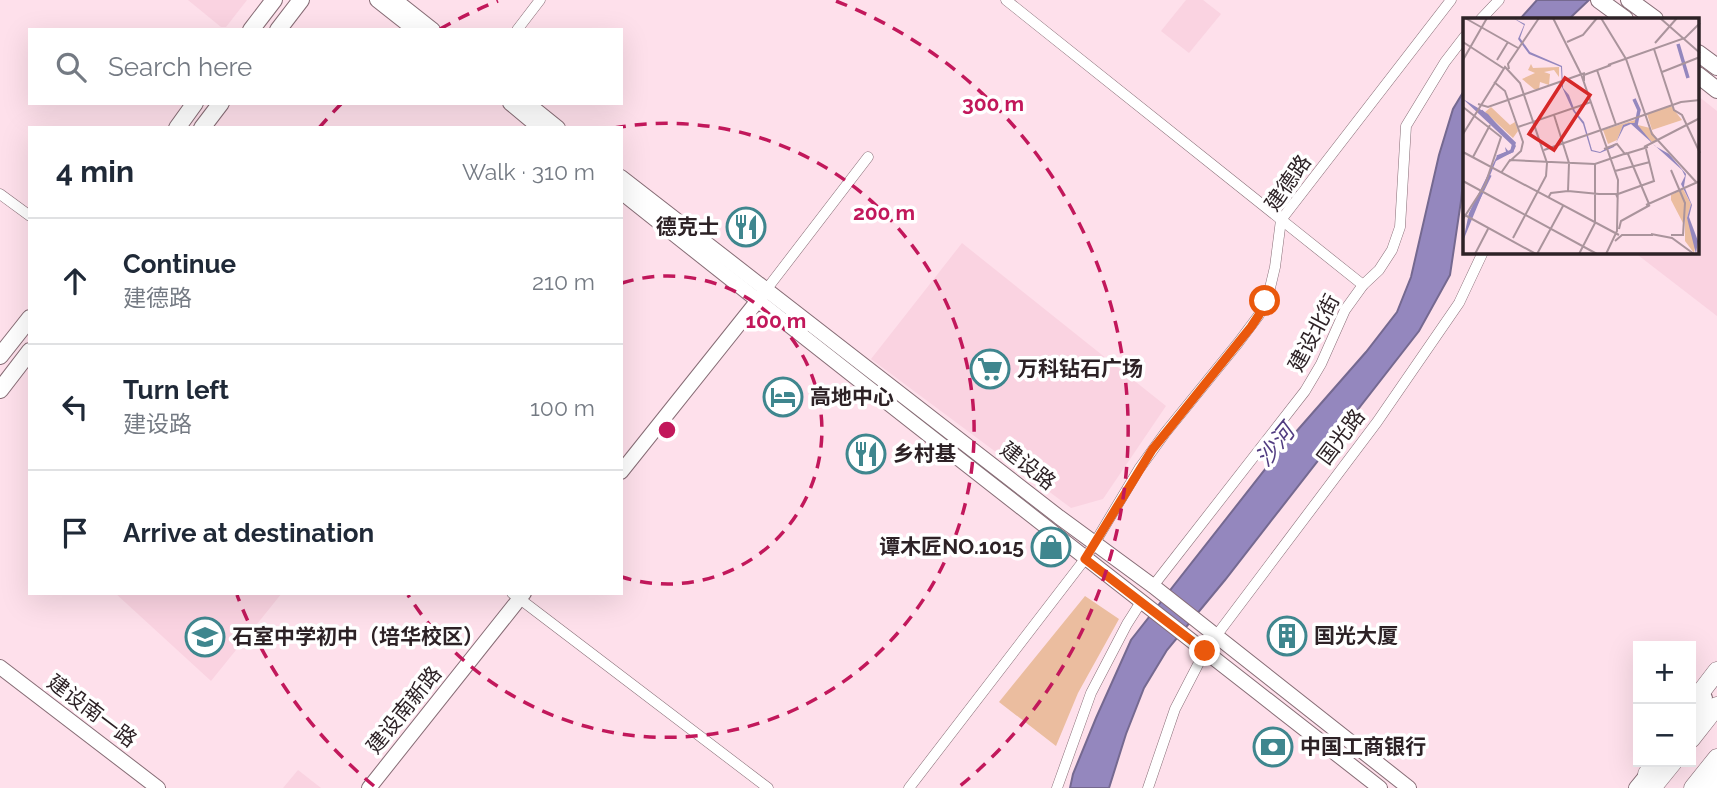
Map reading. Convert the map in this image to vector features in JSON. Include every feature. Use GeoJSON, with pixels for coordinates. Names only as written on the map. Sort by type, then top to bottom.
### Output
{"type":"FeatureCollection","features":[{"type":"Feature","properties":{"kind":"highway"},"geometry":{"type":"LineString","coordinates":[[1692,704],[1717,671]]}},
{"type":"Feature","properties":{"kind":"highway"},"geometry":{"type":"LineString","coordinates":[[1696,733],[1717,706]]}},
{"type":"Feature","properties":{"kind":"highway"},"geometry":{"type":"LineString","coordinates":[[1693,788],[1717,758]]}},
{"type":"Feature","properties":{"kind":"main road"},"geometry":{"type":"LineString","coordinates":[[253,28],[274,0]]}},
{"type":"Feature","properties":{"kind":"main road"},"geometry":{"type":"LineString","coordinates":[[280,28],[301,0]]}},
{"type":"Feature","properties":{"kind":"main road"},"geometry":{"type":"LineString","coordinates":[[1633,1],[1653,18]]}},
{"type":"Feature","properties":{"kind":"main road"},"geometry":{"type":"LineString","coordinates":[[1602,2],[1621,18]]}},
{"type":"Feature","properties":{"kind":"main road"},"geometry":{"type":"LineString","coordinates":[[1700,54],[1717,67]]}},
{"type":"Feature","properties":{"kind":"main road"},"geometry":{"type":"LineString","coordinates":[[1700,77],[1717,90]]}},
{"type":"Feature","properties":{"kind":"main road"},"geometry":{"type":"LineString","coordinates":[[178,126],[194,105]]}},
{"type":"Feature","properties":{"kind":"main road"},"geometry":{"type":"LineString","coordinates":[[204,126],[219,105]]}},
{"type":"Feature","properties":{"kind":"main road"},"geometry":{"type":"LineString","coordinates":[[0,356],[28,321]]}},
{"type":"Feature","properties":{"kind":"main road"},"geometry":{"type":"LineString","coordinates":[[0,390],[28,354]]}},
{"type":"Feature","properties":{"kind":"street"},"geometry":{"type":"LineString","coordinates":[[377,0],[412,28]]}},
{"type":"Feature","properties":{"kind":"street"},"geometry":{"type":"LineString","coordinates":[[395,0],[430,28]]}},
{"type":"Feature","properties":{"kind":"street"},"geometry":{"type":"LineString","coordinates":[[519,28],[540,0]]}},
{"type":"Feature","properties":{"kind":"street"},"geometry":{"type":"LineString","coordinates":[[1006,0],[1363,285]]}},
{"type":"Feature","properties":{"kind":"street","name":"建德路"},"geometry":{"type":"LineString","coordinates":[[909,788],[1085,559],[1139,469],[1165,432],[1259,315],[1270,288],[1282,220],[1451,0]]}},
{"type":"Feature","properties":{"kind":"street"},"geometry":{"type":"LineString","coordinates":[[1482,18],[1499,0]]}},
{"type":"Feature","properties":{"kind":"street"},"geometry":{"type":"LineString","coordinates":[[1621,18],[1633,1]]}},
{"type":"Feature","properties":{"kind":"street","name":"建设北街"},"geometry":{"type":"LineString","coordinates":[[1158,590],[1305,391],[1321,364],[1345,310],[1392,250],[1400,227],[1406,126],[1445,62],[1463,39]]}},
{"type":"Feature","properties":{"kind":"street"},"geometry":{"type":"LineString","coordinates":[[512,105],[538,126]]}},
{"type":"Feature","properties":{"kind":"street"},"geometry":{"type":"LineString","coordinates":[[529,105],[556,126]]}},
{"type":"Feature","properties":{"kind":"street"},"geometry":{"type":"LineString","coordinates":[[623,470],[762,296],[868,157]]}},
{"type":"Feature","properties":{"kind":"street","name":"建设路"},"geometry":{"type":"LineString","coordinates":[[623,179],[762,296],[1085,559],[1380,788]]}},
{"type":"Feature","properties":{"kind":"street","name":"建设路"},"geometry":{"type":"LineString","coordinates":[[623,193],[1095,542],[1409,788]]}},
{"type":"Feature","properties":{"kind":"street"},"geometry":{"type":"LineString","coordinates":[[0,194],[28,215]]}},
{"type":"Feature","properties":{"kind":"street","name":"国光路"},"geometry":{"type":"LineString","coordinates":[[1216,636],[1377,422],[1459,303],[1482,254]]}},
{"type":"Feature","properties":{"kind":"street"},"geometry":{"type":"LineString","coordinates":[[519,595],[768,788]]}},
{"type":"Feature","properties":{"kind":"street","name":"建设南新路"},"geometry":{"type":"LineString","coordinates":[[369,788],[519,595]]}},
{"type":"Feature","properties":{"kind":"street"},"geometry":{"type":"LineString","coordinates":[[1057,788],[1091,692],[1127,624],[1145,605]]}},
{"type":"Feature","properties":{"kind":"street"},"geometry":{"type":"LineString","coordinates":[[1149,788],[1175,709],[1205,651]]}},
{"type":"Feature","properties":{"kind":"street","name":"建设南一路"},"geometry":{"type":"LineString","coordinates":[[0,667],[158,788]]}},
{"type":"Feature","properties":{"kind":"street"},"geometry":{"type":"LineString","coordinates":[[1696,710],[1717,683]]}},
{"type":"Feature","properties":{"kind":"street"},"geometry":{"type":"LineString","coordinates":[[1709,788],[1717,778]]}},
{"type":"Feature","properties":{"kind":"shaded area"},"geometry":{"type":"Polygon","coordinates":[[[188,0],[247,0],[226,27],[221,27],[188,0]]]}},
{"type":"Feature","properties":{"kind":"shaded area"},"geometry":{"type":"Polygon","coordinates":[[[1186,0],[1203,0],[1221,14],[1189,53],[1161,31],[1186,0]]]}},
{"type":"Feature","properties":{"kind":"shaded area"},"geometry":{"type":"Polygon","coordinates":[[[1537,0],[1589,0],[1570,18],[1521,18],[1537,0]]]}},
{"type":"Feature","properties":{"kind":"shaded area"},"geometry":{"type":"Polygon","coordinates":[[[1463,92],[1463,180],[1450,275],[1419,331],[1225,580],[1167,650],[1144,688],[1109,788],[1070,788],[1096,718],[1131,640],[1281,449],[1366,352],[1397,312],[1411,277],[1439,155],[1453,109],[1463,92]]]}},
{"type":"Feature","properties":{"kind":"shaded area"},"geometry":{"type":"Polygon","coordinates":[[[1700,98],[1717,111],[1717,316],[1637,254],[1700,254],[1700,98]]]}},
{"type":"Feature","properties":{"kind":"shaded area","name":"万科钻石广场"},"geometry":{"type":"Polygon","coordinates":[[[962,243],[1166,406],[1103,499],[1071,508],[871,359],[962,243]]]}},
{"type":"Feature","properties":{"kind":"shaded area","name":"石室中学初中（培华校区）"},"geometry":{"type":"Polygon","coordinates":[[[117,595],[280,595],[211,681],[117,595]]]}},
{"type":"Feature","properties":{"kind":"shaded area"},"geometry":{"type":"Polygon","coordinates":[[[1085,596],[1119,619],[1078,693],[1056,746],[999,702],[1085,596]]]}},
{"type":"Feature","properties":{"kind":"shaded area"},"geometry":{"type":"Polygon","coordinates":[[[298,770],[321,788],[283,788],[298,770]]]}},
{"type":"Feature","properties":{"kind":"place","name":"德克士"},"geometry":{"type":"Point","coordinates":[746,227]}},
{"type":"Feature","properties":{"kind":"place","name":"万科钻石广场"},"geometry":{"type":"Point","coordinates":[990,369]}},
{"type":"Feature","properties":{"kind":"place","name":"高地中心"},"geometry":{"type":"Point","coordinates":[783,397]}},
{"type":"Feature","properties":{"kind":"place","name":"乡村基"},"geometry":{"type":"Point","coordinates":[866,454]}},
{"type":"Feature","properties":{"kind":"place","name":"谭木匠NO.1015"},"geometry":{"type":"Point","coordinates":[1051,547]}},
{"type":"Feature","properties":{"kind":"place","name":"国光大厦"},"geometry":{"type":"Point","coordinates":[1287,636]}},
{"type":"Feature","properties":{"kind":"place","name":"石室中学初中（培华校区）"},"geometry":{"type":"Point","coordinates":[205,637]}},
{"type":"Feature","properties":{"kind":"place","name":"中国工商银行"},"geometry":{"type":"Point","coordinates":[1273,747]}},
{"type":"Feature","properties":{"kind":"route"},"geometry":{"type":"LineString","coordinates":[[1205,651],[1085,559],[1152,450],[1251,327],[1265,301]]}},
{"type":"Feature","properties":{"kind":"water label","name":"沙河"},"geometry":{"type":"Point","coordinates":[1275,445]}}]}
